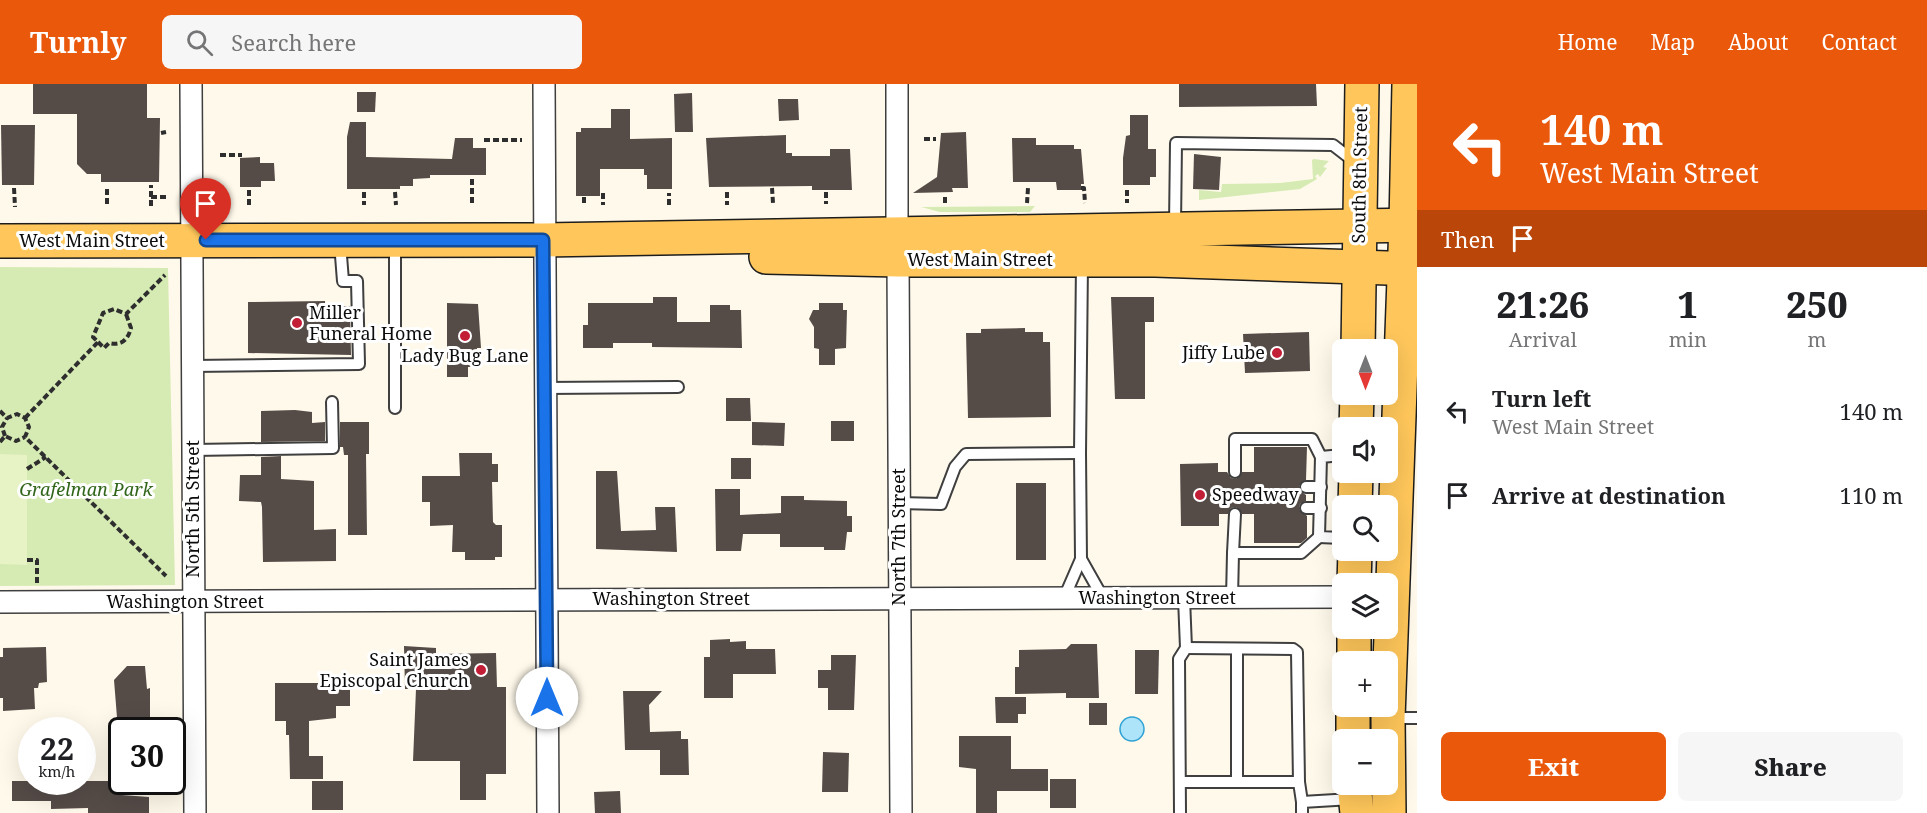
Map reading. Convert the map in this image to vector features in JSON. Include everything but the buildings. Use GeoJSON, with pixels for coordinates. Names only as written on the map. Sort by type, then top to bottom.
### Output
{"type":"FeatureCollection","features":[{"type":"Feature","properties":{"kind":"main road","name":"South 8th Street"},"geometry":{"type":"LineString","coordinates":[[1358,339],[1362,84]]}},
{"type":"Feature","properties":{"kind":"main road"},"geometry":{"type":"LineString","coordinates":[[1389,813],[1403,718],[1412,225],[1409,84]]}},
{"type":"Feature","properties":{"kind":"main road","name":"West Main Street"},"geometry":{"type":"LineString","coordinates":[[898,247],[1175,228],[1412,225]]}},
{"type":"Feature","properties":{"kind":"main road","name":"West Main Street"},"geometry":{"type":"LineString","coordinates":[[0,242],[543,240],[898,247],[1083,260],[1411,268]]}},
{"type":"Feature","properties":{"kind":"street","name":"North 5th Street"},"geometry":{"type":"LineString","coordinates":[[191,84],[195,813]]}},
{"type":"Feature","properties":{"kind":"street"},"geometry":{"type":"LineString","coordinates":[[544,84],[543,240],[548,813]]}},
{"type":"Feature","properties":{"kind":"street","name":"North 7th Street"},"geometry":{"type":"LineString","coordinates":[[897,84],[901,813]]}},
{"type":"Feature","properties":{"kind":"street","name":"Washington Street"},"geometry":{"type":"LineString","coordinates":[[0,602],[1332,597]]}},
{"type":"Feature","properties":{"kind":"lane"},"geometry":{"type":"LineString","coordinates":[[1175,228],[1176,143],[1333,145],[1360,165]]}},
{"type":"Feature","properties":{"kind":"lane"},"geometry":{"type":"LineString","coordinates":[[192,366],[359,364],[357,281],[343,281],[340,240]]}},
{"type":"Feature","properties":{"kind":"lane"},"geometry":{"type":"LineString","coordinates":[[395,240],[395,408]]}},
{"type":"Feature","properties":{"kind":"lane"},"geometry":{"type":"LineString","coordinates":[[1064,598],[1082,559],[1080,453],[1083,260]]}},
{"type":"Feature","properties":{"kind":"lane"},"geometry":{"type":"LineString","coordinates":[[545,388],[678,387]]}},
{"type":"Feature","properties":{"kind":"lane"},"geometry":{"type":"LineString","coordinates":[[193,450],[333,448],[332,402]]}},
{"type":"Feature","properties":{"kind":"lane"},"geometry":{"type":"LineString","coordinates":[[1235,472],[1235,439],[1312,439],[1321,457],[1319,537]]}},
{"type":"Feature","properties":{"kind":"lane"},"geometry":{"type":"LineString","coordinates":[[899,503],[941,504],[955,467],[966,454],[1080,453]]}},
{"type":"Feature","properties":{"kind":"lane"},"geometry":{"type":"LineString","coordinates":[[1321,457],[1332,455]]}},
{"type":"Feature","properties":{"kind":"lane"},"geometry":{"type":"LineString","coordinates":[[1306,487],[1321,487]]}},
{"type":"Feature","properties":{"kind":"lane"},"geometry":{"type":"LineString","coordinates":[[1306,508],[1321,508]]}},
{"type":"Feature","properties":{"kind":"lane"},"geometry":{"type":"LineString","coordinates":[[1232,598],[1235,514]]}},
{"type":"Feature","properties":{"kind":"lane"},"geometry":{"type":"LineString","coordinates":[[1233,553],[1301,553],[1319,537],[1332,538]]}},
{"type":"Feature","properties":{"kind":"lane"},"geometry":{"type":"LineString","coordinates":[[1082,559],[1103,598]]}},
{"type":"Feature","properties":{"kind":"lane"},"geometry":{"type":"LineString","coordinates":[[1180,813],[1179,659],[1186,648],[1184,598]]}},
{"type":"Feature","properties":{"kind":"lane"},"geometry":{"type":"LineString","coordinates":[[1186,648],[1293,649],[1299,656],[1299,782],[1302,807],[1356,799]]}},
{"type":"Feature","properties":{"kind":"lane"},"geometry":{"type":"LineString","coordinates":[[1237,649],[1237,782]]}},
{"type":"Feature","properties":{"kind":"lane"},"geometry":{"type":"LineString","coordinates":[[1180,782],[1299,782]]}},
{"type":"Feature","properties":{"kind":"path"},"geometry":{"type":"LineString","coordinates":[[924,139],[936,139]]}},
{"type":"Feature","properties":{"kind":"path"},"geometry":{"type":"LineString","coordinates":[[484,140],[522,140]]}},
{"type":"Feature","properties":{"kind":"path"},"geometry":{"type":"LineString","coordinates":[[220,155],[242,155]]}},
{"type":"Feature","properties":{"kind":"path"},"geometry":{"type":"LineString","coordinates":[[472,179],[472,205]]}},
{"type":"Feature","properties":{"kind":"path"},"geometry":{"type":"LineString","coordinates":[[151,185],[151,206]]}},
{"type":"Feature","properties":{"kind":"path"},"geometry":{"type":"LineString","coordinates":[[14,188],[15,207]]}},
{"type":"Feature","properties":{"kind":"path"},"geometry":{"type":"LineString","coordinates":[[772,188],[773,203]]}},
{"type":"Feature","properties":{"kind":"path"},"geometry":{"type":"LineString","coordinates":[[1028,188],[1028,203]]}},
{"type":"Feature","properties":{"kind":"path"},"geometry":{"type":"LineString","coordinates":[[1081,188],[1084,188],[1085,203]]}},
{"type":"Feature","properties":{"kind":"path"},"geometry":{"type":"LineString","coordinates":[[107,189],[107,207]]}},
{"type":"Feature","properties":{"kind":"path"},"geometry":{"type":"LineString","coordinates":[[249,190],[249,206]]}},
{"type":"Feature","properties":{"kind":"path"},"geometry":{"type":"LineString","coordinates":[[1127,190],[1127,203]]}},
{"type":"Feature","properties":{"kind":"path"},"geometry":{"type":"LineString","coordinates":[[364,192],[364,205]]}},
{"type":"Feature","properties":{"kind":"path"},"geometry":{"type":"LineString","coordinates":[[395,192],[396,205]]}},
{"type":"Feature","properties":{"kind":"path"},"geometry":{"type":"LineString","coordinates":[[727,192],[727,205]]}},
{"type":"Feature","properties":{"kind":"path"},"geometry":{"type":"LineString","coordinates":[[826,192],[826,204]]}},
{"type":"Feature","properties":{"kind":"path"},"geometry":{"type":"LineString","coordinates":[[603,193],[603,205]]}},
{"type":"Feature","properties":{"kind":"path"},"geometry":{"type":"LineString","coordinates":[[669,193],[669,205]]}},
{"type":"Feature","properties":{"kind":"path"},"geometry":{"type":"LineString","coordinates":[[945,195],[945,203]]}},
{"type":"Feature","properties":{"kind":"path"},"geometry":{"type":"LineString","coordinates":[[151,196],[166,196]]}},
{"type":"Feature","properties":{"kind":"path"},"geometry":{"type":"LineString","coordinates":[[584,197],[584,205]]}},
{"type":"Feature","properties":{"kind":"path"},"geometry":{"type":"LineString","coordinates":[[126,314],[165,276]]}},
{"type":"Feature","properties":{"kind":"path"},"geometry":{"type":"LineString","coordinates":[[114,309],[126,314],[131,328],[126,339],[118,344],[109,343],[104,348],[93,337],[103,313],[114,309]]}},
{"type":"Feature","properties":{"kind":"path"},"geometry":{"type":"LineString","coordinates":[[25,418],[98,342]]}},
{"type":"Feature","properties":{"kind":"path"},"geometry":{"type":"LineString","coordinates":[[0,411],[7,418]]}},
{"type":"Feature","properties":{"kind":"path"},"geometry":{"type":"LineString","coordinates":[[17,414],[25,418],[29,427],[25,436],[16,441],[5,436],[2,427],[7,418],[17,414]]}},
{"type":"Feature","properties":{"kind":"path"},"geometry":{"type":"LineString","coordinates":[[0,442],[5,436]]}},
{"type":"Feature","properties":{"kind":"path"},"geometry":{"type":"LineString","coordinates":[[25,436],[166,576]]}},
{"type":"Feature","properties":{"kind":"path"},"geometry":{"type":"LineString","coordinates":[[27,469],[46,457]]}},
{"type":"Feature","properties":{"kind":"path"},"geometry":{"type":"LineString","coordinates":[[27,560],[37,560],[37,602]]}},
{"type":"Feature","properties":{"kind":"green space"},"geometry":{"type":"Polygon","coordinates":[[[1312,160],[1329,161],[1323,167],[1327,168],[1320,177],[1318,174],[1315,176],[1317,179],[1300,189],[1199,200],[1199,190],[1221,192],[1222,184],[1280,183],[1313,179],[1312,160]]]}},
{"type":"Feature","properties":{"kind":"green space"},"geometry":{"type":"Polygon","coordinates":[[[1035,206],[1030,212],[940,212],[921,207],[1035,206]]]}},
{"type":"Feature","properties":{"kind":"green space","name":"Grafelman Park"},"geometry":{"type":"Polygon","coordinates":[[[0,267],[168,268],[175,585],[0,586],[0,267]]]}},
{"type":"Feature","properties":{"kind":"green space"},"geometry":{"type":"Polygon","coordinates":[[[0,454],[27,455],[27,565],[0,564],[0,454]]]}},
{"type":"Feature","properties":{"kind":"water"},"geometry":{"type":"Polygon","coordinates":[[[1132,717],[1140,721],[1144,729],[1140,737],[1132,741],[1124,737],[1120,729],[1124,721],[1132,717]]]}},
{"type":"Feature","properties":{"kind":"place","name":"Miller Funeral Home"},"geometry":{"type":"Point","coordinates":[297,323]}},
{"type":"Feature","properties":{"kind":"place","name":"Lady Bug Lane"},"geometry":{"type":"Point","coordinates":[465,336]}},
{"type":"Feature","properties":{"kind":"place","name":"Jiffy Lube"},"geometry":{"type":"Point","coordinates":[1277,353]}},
{"type":"Feature","properties":{"kind":"place","name":"Speedway"},"geometry":{"type":"Point","coordinates":[1200,495]}},
{"type":"Feature","properties":{"kind":"place","name":"Saint James Episcopal Church"},"geometry":{"type":"Point","coordinates":[481,670]}},
{"type":"Feature","properties":{"kind":"route"},"geometry":{"type":"LineString","coordinates":[[206,240],[543,240],[547,698]]}}]}
